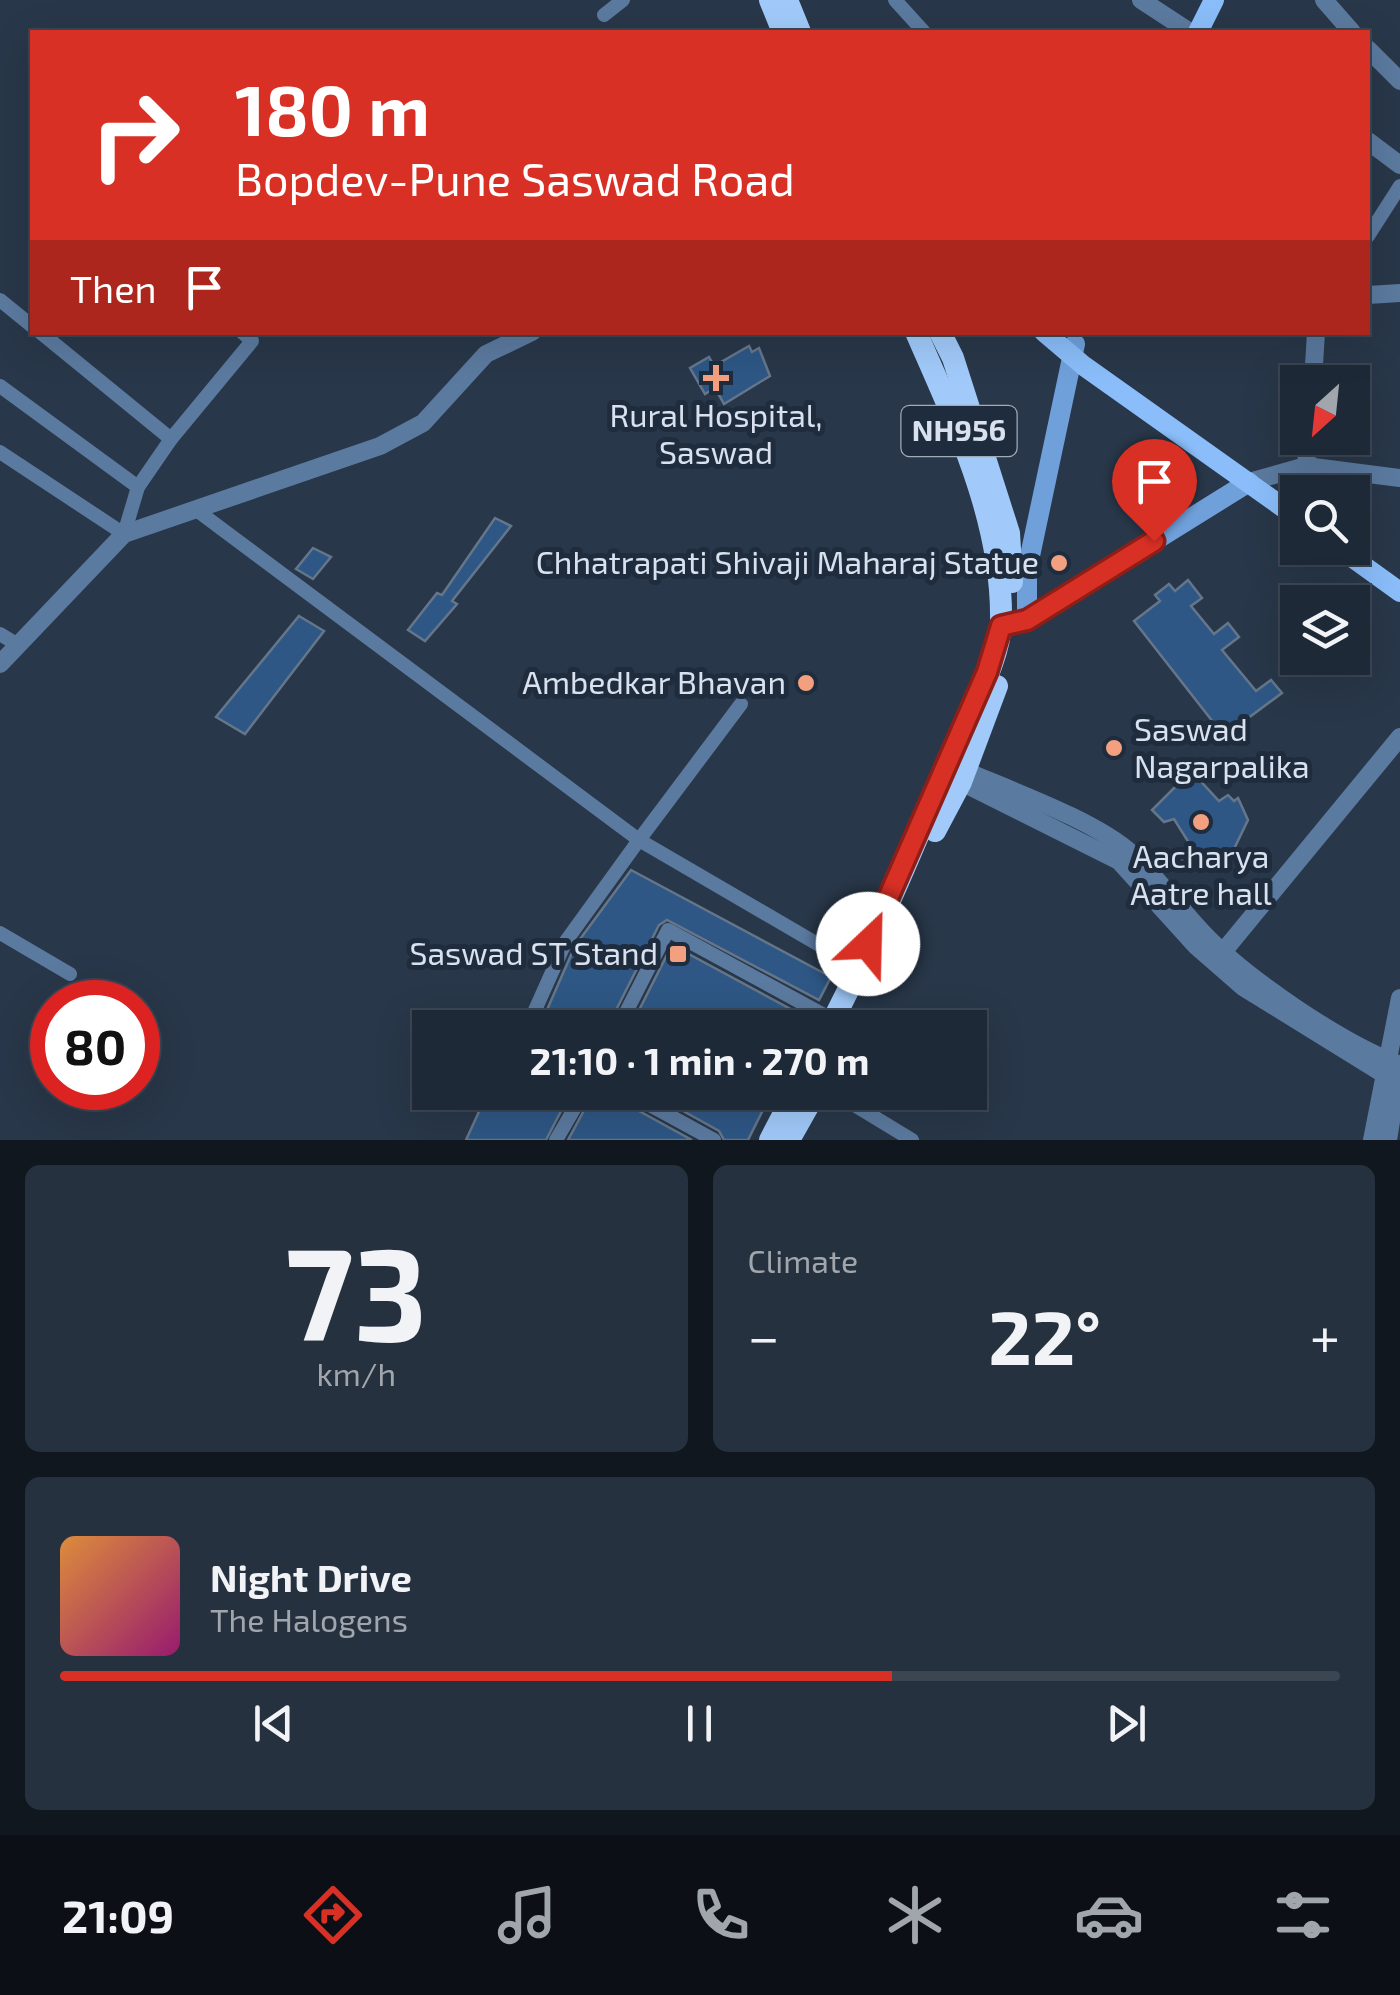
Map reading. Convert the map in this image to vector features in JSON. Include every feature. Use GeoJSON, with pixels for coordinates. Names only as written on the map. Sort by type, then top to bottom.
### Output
{"type":"FeatureCollection","features":[{"type":"Feature","properties":{"kind":"highway"},"geometry":{"type":"LineString","coordinates":[[770,0],[782,30]]}},
{"type":"Feature","properties":{"kind":"highway"},"geometry":{"type":"LineString","coordinates":[[787,0],[799,30]]}},
{"type":"Feature","properties":{"kind":"highway","name":"NH956"},"geometry":{"type":"LineString","coordinates":[[917,335],[961,436],[992,533],[1014,624]]}},
{"type":"Feature","properties":{"kind":"highway","name":"NH956"},"geometry":{"type":"LineString","coordinates":[[942,335],[953,358],[1009,533],[1014,624]]}},
{"type":"Feature","properties":{"kind":"highway"},"geometry":{"type":"LineString","coordinates":[[844,1010],[955,772],[987,672],[1014,624]]}},
{"type":"Feature","properties":{"kind":"highway"},"geometry":{"type":"LineString","coordinates":[[770,1140],[786,1110]]}},
{"type":"Feature","properties":{"kind":"highway"},"geometry":{"type":"LineString","coordinates":[[789,1140],[806,1110]]}},
{"type":"Feature","properties":{"kind":"main road"},"geometry":{"type":"LineString","coordinates":[[1200,30],[1214,0]]}},
{"type":"Feature","properties":{"kind":"main road"},"geometry":{"type":"LineString","coordinates":[[1014,624],[1029,586],[1041,530],[1065,344],[1256,480],[1280,502]]}},
{"type":"Feature","properties":{"kind":"main road"},"geometry":{"type":"LineString","coordinates":[[1014,624],[1256,480]]}},
{"type":"Feature","properties":{"kind":"main road"},"geometry":{"type":"LineString","coordinates":[[1256,480],[1280,493]]}},
{"type":"Feature","properties":{"kind":"main road"},"geometry":{"type":"LineString","coordinates":[[1370,554],[1400,575]]}},
{"type":"Feature","properties":{"kind":"main road"},"geometry":{"type":"LineString","coordinates":[[1363,565],[1400,592]]}},
{"type":"Feature","properties":{"kind":"street"},"geometry":{"type":"LineString","coordinates":[[604,15],[623,0]]}},
{"type":"Feature","properties":{"kind":"street"},"geometry":{"type":"LineString","coordinates":[[895,0],[922,30]]}},
{"type":"Feature","properties":{"kind":"street"},"geometry":{"type":"LineString","coordinates":[[1141,0],[1198,30]]}},
{"type":"Feature","properties":{"kind":"street"},"geometry":{"type":"LineString","coordinates":[[1324,0],[1350,30]]}},
{"type":"Feature","properties":{"kind":"street"},"geometry":{"type":"LineString","coordinates":[[1370,51],[1400,81]]}},
{"type":"Feature","properties":{"kind":"street"},"geometry":{"type":"LineString","coordinates":[[1370,142],[1400,165]]}},
{"type":"Feature","properties":{"kind":"street"},"geometry":{"type":"LineString","coordinates":[[1370,233],[1400,186]]}},
{"type":"Feature","properties":{"kind":"street"},"geometry":{"type":"LineString","coordinates":[[1370,296],[1400,293]]}},
{"type":"Feature","properties":{"kind":"street"},"geometry":{"type":"LineString","coordinates":[[0,300],[30,324]]}},
{"type":"Feature","properties":{"kind":"street"},"geometry":{"type":"LineString","coordinates":[[44,335],[171,439]]}},
{"type":"Feature","properties":{"kind":"street"},"geometry":{"type":"LineString","coordinates":[[124,534],[138,487],[171,439],[252,340],[246,335]]}},
{"type":"Feature","properties":{"kind":"street"},"geometry":{"type":"LineString","coordinates":[[0,664],[124,534],[394,438],[422,424],[486,354],[526,335]]}},
{"type":"Feature","properties":{"kind":"street"},"geometry":{"type":"LineString","coordinates":[[1313,365],[1316,335]]}},
{"type":"Feature","properties":{"kind":"street"},"geometry":{"type":"LineString","coordinates":[[0,386],[138,487]]}},
{"type":"Feature","properties":{"kind":"street"},"geometry":{"type":"LineString","coordinates":[[0,452],[124,534]]}},
{"type":"Feature","properties":{"kind":"street"},"geometry":{"type":"LineString","coordinates":[[1306,466],[1307,455]]}},
{"type":"Feature","properties":{"kind":"street"},"geometry":{"type":"LineString","coordinates":[[1256,480],[1306,466],[1400,478]]}},
{"type":"Feature","properties":{"kind":"street"},"geometry":{"type":"LineString","coordinates":[[195,508],[638,840],[863,971]]}},
{"type":"Feature","properties":{"kind":"street"},"geometry":{"type":"LineString","coordinates":[[0,634],[18,646]]}},
{"type":"Feature","properties":{"kind":"street"},"geometry":{"type":"LineString","coordinates":[[534,1010],[566,941],[742,704]]}},
{"type":"Feature","properties":{"kind":"street"},"geometry":{"type":"LineString","coordinates":[[1219,957],[1400,737]]}},
{"type":"Feature","properties":{"kind":"street"},"geometry":{"type":"LineString","coordinates":[[955,772],[1102,834],[1243,987],[1394,1072]]}},
{"type":"Feature","properties":{"kind":"street"},"geometry":{"type":"LineString","coordinates":[[627,1010],[668,930],[811,1010]]}},
{"type":"Feature","properties":{"kind":"street"},"geometry":{"type":"LineString","coordinates":[[0,933],[70,974]]}},
{"type":"Feature","properties":{"kind":"street"},"geometry":{"type":"LineString","coordinates":[[1388,1140],[1400,998]]}},
{"type":"Feature","properties":{"kind":"street"},"geometry":{"type":"LineString","coordinates":[[1372,1140],[1394,1072]]}},
{"type":"Feature","properties":{"kind":"street"},"geometry":{"type":"LineString","coordinates":[[556,1140],[574,1110]]}},
{"type":"Feature","properties":{"kind":"street"},"geometry":{"type":"LineString","coordinates":[[659,1110],[710,1138]]}},
{"type":"Feature","properties":{"kind":"street"},"geometry":{"type":"LineString","coordinates":[[863,1110],[912,1140]]}},
{"type":"Feature","properties":{"kind":"building"},"geometry":{"type":"Polygon","coordinates":[[[749,346],[752,352],[759,348],[770,376],[724,404],[715,388],[705,394],[690,368],[709,357],[714,366],[749,346]]]}},
{"type":"Feature","properties":{"kind":"building"},"geometry":{"type":"Polygon","coordinates":[[[495,518],[511,526],[452,601],[457,604],[425,641],[408,630],[437,593],[442,595],[495,518]]]}},
{"type":"Feature","properties":{"kind":"building"},"geometry":{"type":"Polygon","coordinates":[[[313,548],[331,557],[313,579],[296,569],[313,548]]]}},
{"type":"Feature","properties":{"kind":"building"},"geometry":{"type":"Polygon","coordinates":[[[1188,580],[1202,598],[1191,606],[1214,634],[1228,623],[1239,637],[1222,650],[1256,691],[1271,680],[1282,693],[1224,736],[1134,621],[1160,601],[1155,595],[1169,584],[1175,591],[1188,580]]]}},
{"type":"Feature","properties":{"kind":"building"},"geometry":{"type":"Polygon","coordinates":[[[299,616],[324,631],[245,734],[216,717],[299,616]]]}},
{"type":"Feature","properties":{"kind":"building"},"geometry":{"type":"Polygon","coordinates":[[[1195,775],[1219,801],[1228,795],[1234,801],[1238,798],[1248,820],[1233,851],[1222,857],[1201,856],[1190,868],[1180,857],[1191,846],[1174,819],[1164,822],[1152,810],[1180,782],[1195,775]]]}},
{"type":"Feature","properties":{"kind":"building"},"geometry":{"type":"Polygon","coordinates":[[[631,870],[831,977],[819,1000],[667,920],[659,925],[616,1010],[547,1010],[575,946],[631,870]]]}},
{"type":"Feature","properties":{"kind":"building"},"geometry":{"type":"Polygon","coordinates":[[[672,945],[792,1010],[639,1010],[672,945]]]}},
{"type":"Feature","properties":{"kind":"building"},"geometry":{"type":"Polygon","coordinates":[[[480,1110],[562,1110],[546,1140],[466,1140],[480,1110]]]}},
{"type":"Feature","properties":{"kind":"building"},"geometry":{"type":"Polygon","coordinates":[[[584,1110],[637,1110],[692,1140],[568,1140],[584,1110]]]}},
{"type":"Feature","properties":{"kind":"building"},"geometry":{"type":"Polygon","coordinates":[[[681,1110],[763,1110],[748,1140],[724,1140],[719,1131],[681,1110]]]}},
{"type":"Feature","properties":{"kind":"place","name":"Rural Hospital, Saswad"},"geometry":{"type":"Point","coordinates":[716,378]}},
{"type":"Feature","properties":{"kind":"place","name":"Chhatrapati Shivaji Maharaj Statue"},"geometry":{"type":"Point","coordinates":[1059,563]}},
{"type":"Feature","properties":{"kind":"place","name":"Ambedkar Bhavan"},"geometry":{"type":"Point","coordinates":[806,683]}},
{"type":"Feature","properties":{"kind":"place","name":"Saswad Nagarpalika"},"geometry":{"type":"Point","coordinates":[1114,748]}},
{"type":"Feature","properties":{"kind":"place","name":"Aacharya Aatre hall"},"geometry":{"type":"Point","coordinates":[1201,822]}},
{"type":"Feature","properties":{"kind":"place","name":"Saswad ST Stand"},"geometry":{"type":"Point","coordinates":[678,954]}},
{"type":"Feature","properties":{"kind":"route"},"geometry":{"type":"LineString","coordinates":[[868,944],[913,849],[987,672],[1001,626],[1015,626],[1027,620],[1154,541]]}}]}
